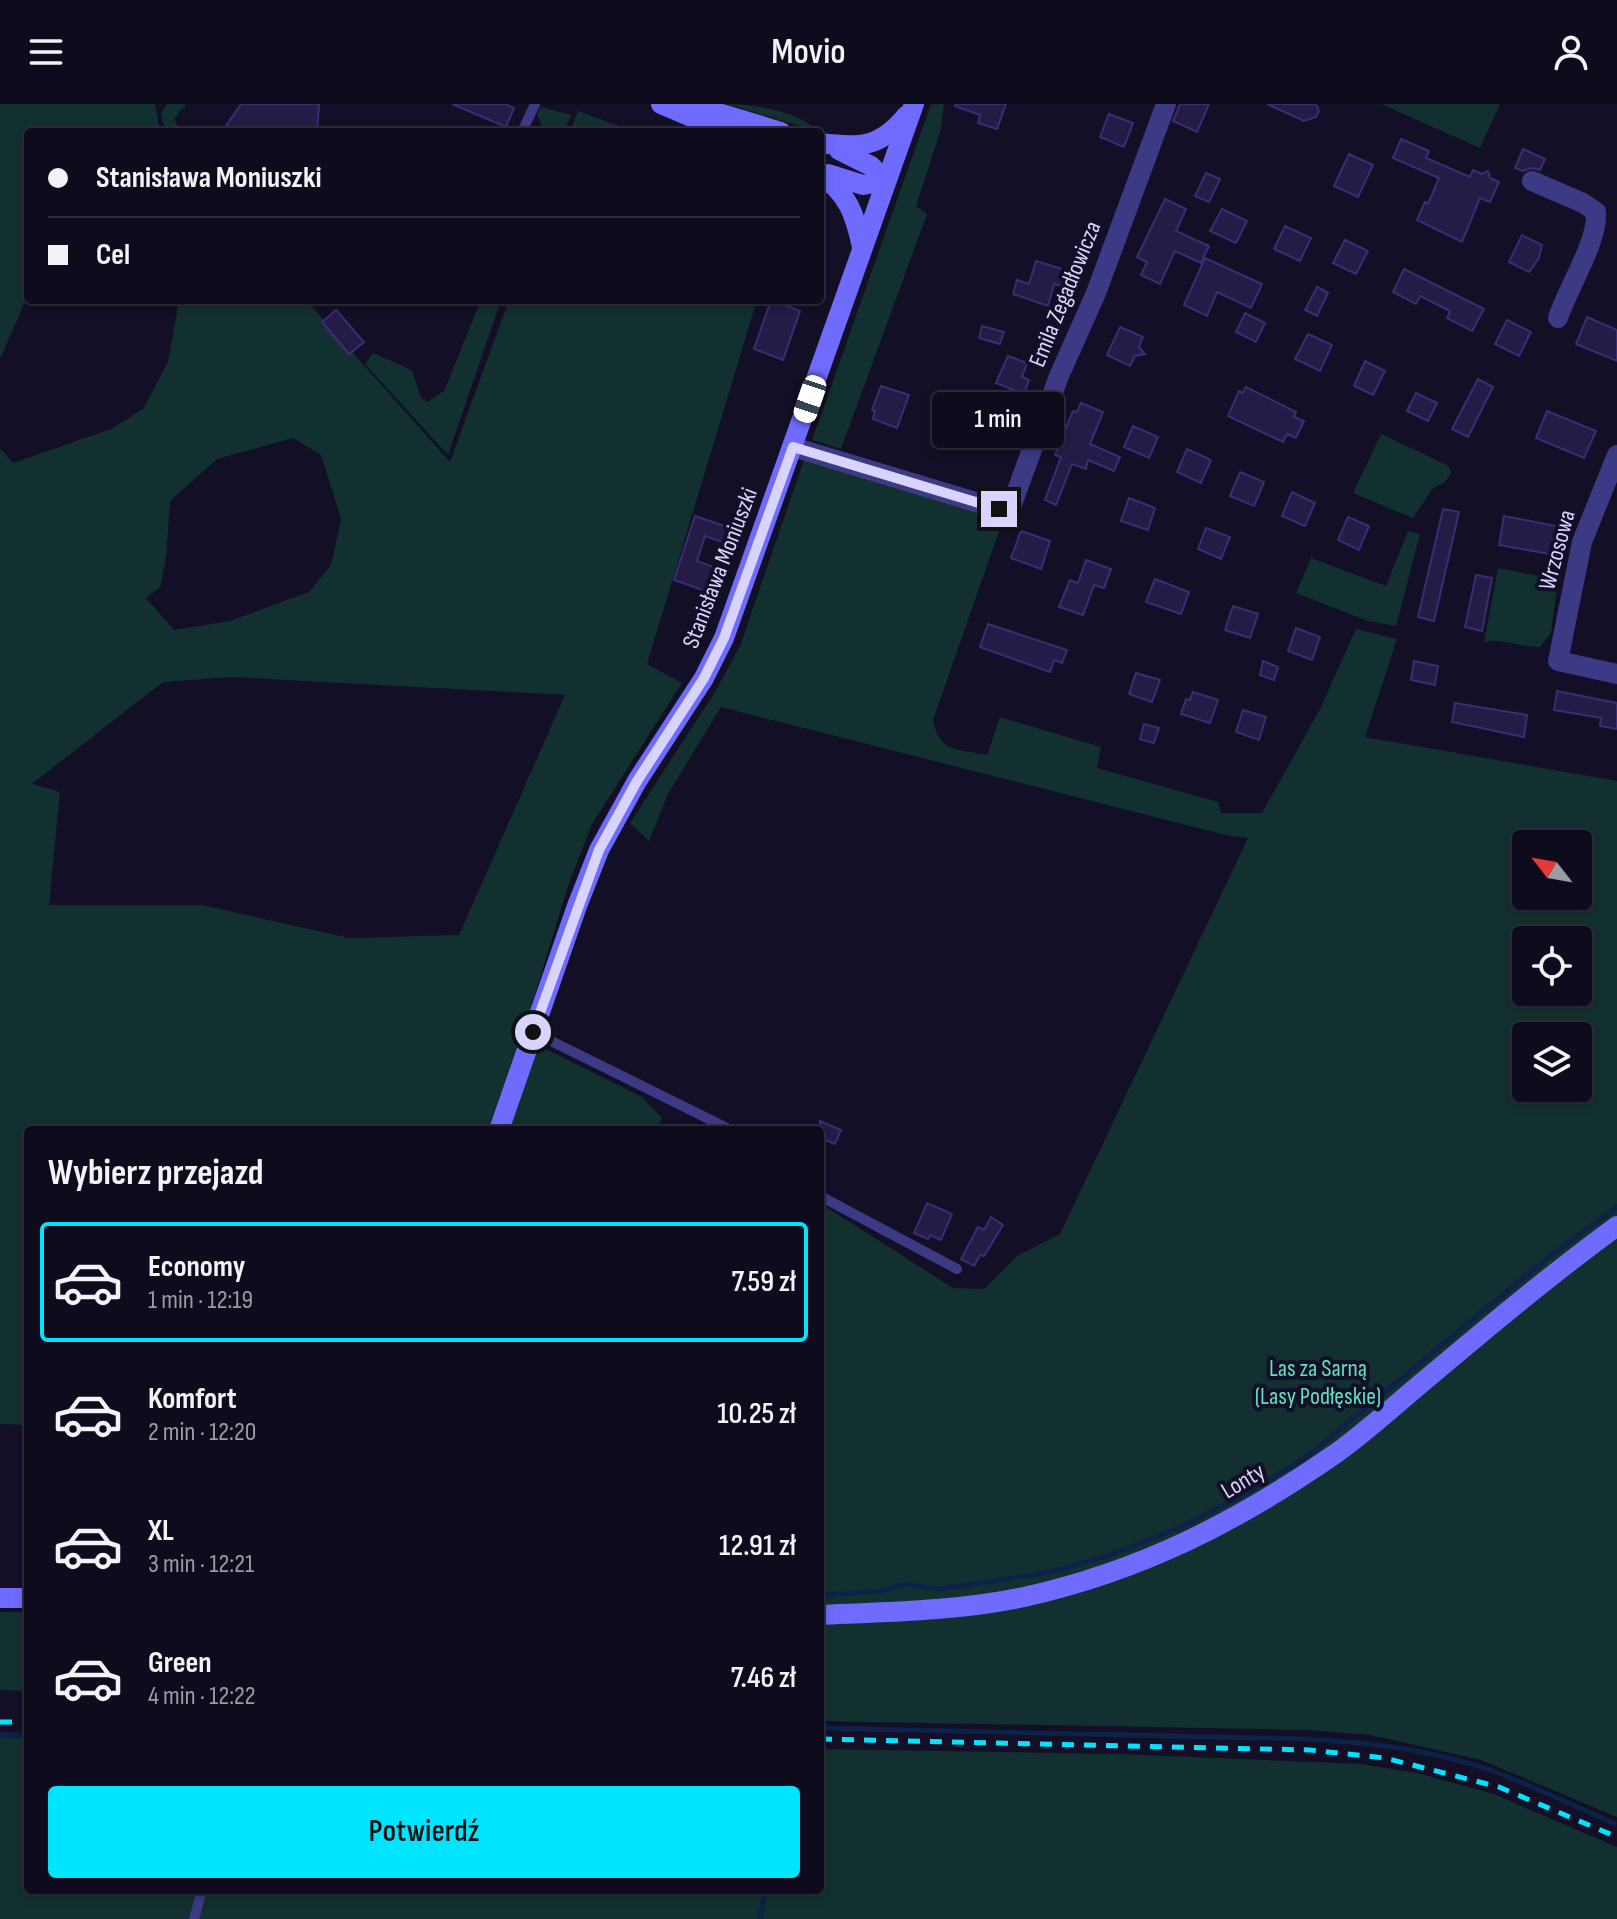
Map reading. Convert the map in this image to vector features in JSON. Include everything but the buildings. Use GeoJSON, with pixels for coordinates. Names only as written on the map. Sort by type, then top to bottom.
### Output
{"type":"FeatureCollection","features":[{"type":"Feature","properties":{"kind":"street"},"geometry":{"type":"LineString","coordinates":[[661,104],[718,128]]}},
{"type":"Feature","properties":{"kind":"street"},"geometry":{"type":"LineString","coordinates":[[689,104],[768,128]]}},
{"type":"Feature","properties":{"kind":"street","name":"Emila Zegadłowicza"},"geometry":{"type":"LineString","coordinates":[[793,447],[1006,507],[1096,293],[1166,104]]}},
{"type":"Feature","properties":{"kind":"street"},"geometry":{"type":"LineString","coordinates":[[824,144],[855,148],[875,141],[896,129],[913,107]]}},
{"type":"Feature","properties":{"kind":"street","name":"Stanisława Moniuszki"},"geometry":{"type":"LineString","coordinates":[[500,1126],[599,850],[637,781],[704,678],[724,638],[913,107]]}},
{"type":"Feature","properties":{"kind":"street"},"geometry":{"type":"LineString","coordinates":[[824,146],[859,159],[886,181]]}},
{"type":"Feature","properties":{"kind":"street"},"geometry":{"type":"LineString","coordinates":[[824,174],[863,185],[886,181]]}},
{"type":"Feature","properties":{"kind":"street"},"geometry":{"type":"LineString","coordinates":[[824,176],[837,186],[848,201],[862,247]]}},
{"type":"Feature","properties":{"kind":"street"},"geometry":{"type":"LineString","coordinates":[[1532,181],[1583,203],[1596,212],[1597,228],[1558,318]]}},
{"type":"Feature","properties":{"kind":"street","name":"Wrzosowa"},"geometry":{"type":"LineString","coordinates":[[1617,455],[1582,542],[1558,661],[1617,674]]}},
{"type":"Feature","properties":{"kind":"street","name":"Lonty"},"geometry":{"type":"LineString","coordinates":[[824,1615],[961,1607],[1024,1597],[1113,1572],[1181,1546],[1260,1503],[1338,1452],[1554,1272],[1617,1226]]}},
{"type":"Feature","properties":{"kind":"street"},"geometry":{"type":"LineString","coordinates":[[0,1598],[24,1598]]}},
{"type":"Feature","properties":{"kind":"lane"},"geometry":{"type":"LineString","coordinates":[[524,128],[535,104]]}},
{"type":"Feature","properties":{"kind":"lane"},"geometry":{"type":"LineString","coordinates":[[533,1032],[723,1126]]}},
{"type":"Feature","properties":{"kind":"lane"},"geometry":{"type":"LineString","coordinates":[[824,1198],[957,1269]]}},
{"type":"Feature","properties":{"kind":"lane"},"geometry":{"type":"LineString","coordinates":[[194,1919],[201,1894]]}},
{"type":"Feature","properties":{"kind":"green space"},"geometry":{"type":"Polygon","coordinates":[[[0,104],[155,104],[159,128],[24,128],[24,304],[0,359],[0,104]]]}},
{"type":"Feature","properties":{"kind":"green space"},"geometry":{"type":"Polygon","coordinates":[[[167,104],[186,104],[174,119],[179,128],[164,128],[161,113],[167,104]]]}},
{"type":"Feature","properties":{"kind":"green space"},"geometry":{"type":"Polygon","coordinates":[[[726,104],[762,107],[788,114],[814,128],[726,104]]]}},
{"type":"Feature","properties":{"kind":"green space"},"geometry":{"type":"Polygon","coordinates":[[[931,104],[944,104],[941,129],[916,206],[927,214],[841,449],[812,440],[931,104]]]}},
{"type":"Feature","properties":{"kind":"green space"},"geometry":{"type":"Polygon","coordinates":[[[1381,104],[1500,104],[1480,148],[1381,104]]]}},
{"type":"Feature","properties":{"kind":"green space"},"geometry":{"type":"Polygon","coordinates":[[[541,107],[571,115],[566,128],[542,128],[537,114],[541,107]]]}},
{"type":"Feature","properties":{"kind":"green space"},"geometry":{"type":"Polygon","coordinates":[[[578,111],[624,128],[572,128],[578,111]]]}},
{"type":"Feature","properties":{"kind":"green space"},"geometry":{"type":"Polygon","coordinates":[[[178,304],[310,304],[450,462],[508,304],[756,304],[647,664],[682,683],[592,824],[568,886],[522,1037],[642,1097],[662,1118],[659,1126],[24,1126],[24,1425],[0,1424],[0,448],[13,463],[111,429],[143,409],[168,362],[178,304]],[[293,438],[217,459],[170,501],[166,559],[160,587],[146,598],[174,630],[230,621],[309,592],[331,565],[341,519],[321,455],[293,438]],[[233,677],[163,682],[32,784],[60,792],[49,905],[202,905],[349,938],[459,935],[565,695],[233,677]]]}},
{"type":"Feature","properties":{"kind":"green space"},"geometry":{"type":"Polygon","coordinates":[[[479,304],[500,304],[448,455],[365,364],[373,353],[412,370],[421,398],[427,402],[444,391],[479,304]]]}},
{"type":"Feature","properties":{"kind":"green space"},"geometry":{"type":"Polygon","coordinates":[[[1381,434],[1449,466],[1451,474],[1444,483],[1433,488],[1413,518],[1353,493],[1381,434]]]}},
{"type":"Feature","properties":{"kind":"green space","name":"Las za Sarną (Lasy Podłęskie)"},"geometry":{"type":"Polygon","coordinates":[[[810,456],[1003,520],[933,720],[940,739],[952,748],[987,755],[1000,717],[1101,747],[1097,768],[1218,802],[1221,813],[1262,813],[1320,709],[1356,629],[1397,639],[1365,737],[1617,781],[1617,1817],[1481,1760],[1370,1735],[1308,1730],[824,1721],[824,1206],[953,1288],[984,1289],[1017,1256],[1060,1234],[1248,838],[1230,836],[721,707],[668,794],[649,841],[630,823],[715,692],[740,646],[804,460],[810,456]]]}},
{"type":"Feature","properties":{"kind":"green space"},"geometry":{"type":"Polygon","coordinates":[[[1408,531],[1420,534],[1396,626],[1368,621],[1296,593],[1311,558],[1386,586],[1408,531]]]}},
{"type":"Feature","properties":{"kind":"green space"},"geometry":{"type":"Polygon","coordinates":[[[1498,568],[1558,580],[1551,633],[1540,647],[1484,642],[1498,568]]]}},
{"type":"Feature","properties":{"kind":"green space"},"geometry":{"type":"Polygon","coordinates":[[[0,1612],[24,1612],[24,1691],[0,1690],[0,1612]]]}},
{"type":"Feature","properties":{"kind":"green space"},"geometry":{"type":"Polygon","coordinates":[[[0,1737],[24,1738],[24,1894],[824,1894],[824,1749],[1117,1754],[1361,1764],[1417,1773],[1494,1794],[1617,1847],[1617,1919],[0,1919],[0,1737]]]}},
{"type":"Feature","properties":{"kind":"waterway"},"geometry":{"type":"LineString","coordinates":[[824,1595],[883,1591],[904,1584],[940,1589],[1051,1572],[1113,1554],[1181,1527],[1305,1458],[1546,1259],[1617,1207]]}},
{"type":"Feature","properties":{"kind":"waterway"},"geometry":{"type":"LineString","coordinates":[[824,1728],[1303,1739],[1374,1745],[1421,1752],[1490,1770],[1614,1823]]}},
{"type":"Feature","properties":{"kind":"waterway"},"geometry":{"type":"LineString","coordinates":[[0,1735],[24,1735]]}},
{"type":"Feature","properties":{"kind":"waterway"},"geometry":{"type":"LineString","coordinates":[[760,1919],[764,1894]]}},
{"type":"Feature","properties":{"kind":"railway"},"geometry":{"type":"LineString","coordinates":[[0,1722],[24,1722]]}},
{"type":"Feature","properties":{"kind":"railway"},"geometry":{"type":"LineString","coordinates":[[824,1739],[1310,1750],[1385,1758],[1499,1787],[1617,1837]]}},
{"type":"Feature","properties":{"kind":"route"},"geometry":{"type":"LineString","coordinates":[[533,1032],[599,850],[637,781],[704,678],[724,638],[793,447],[999,509]]}}]}
